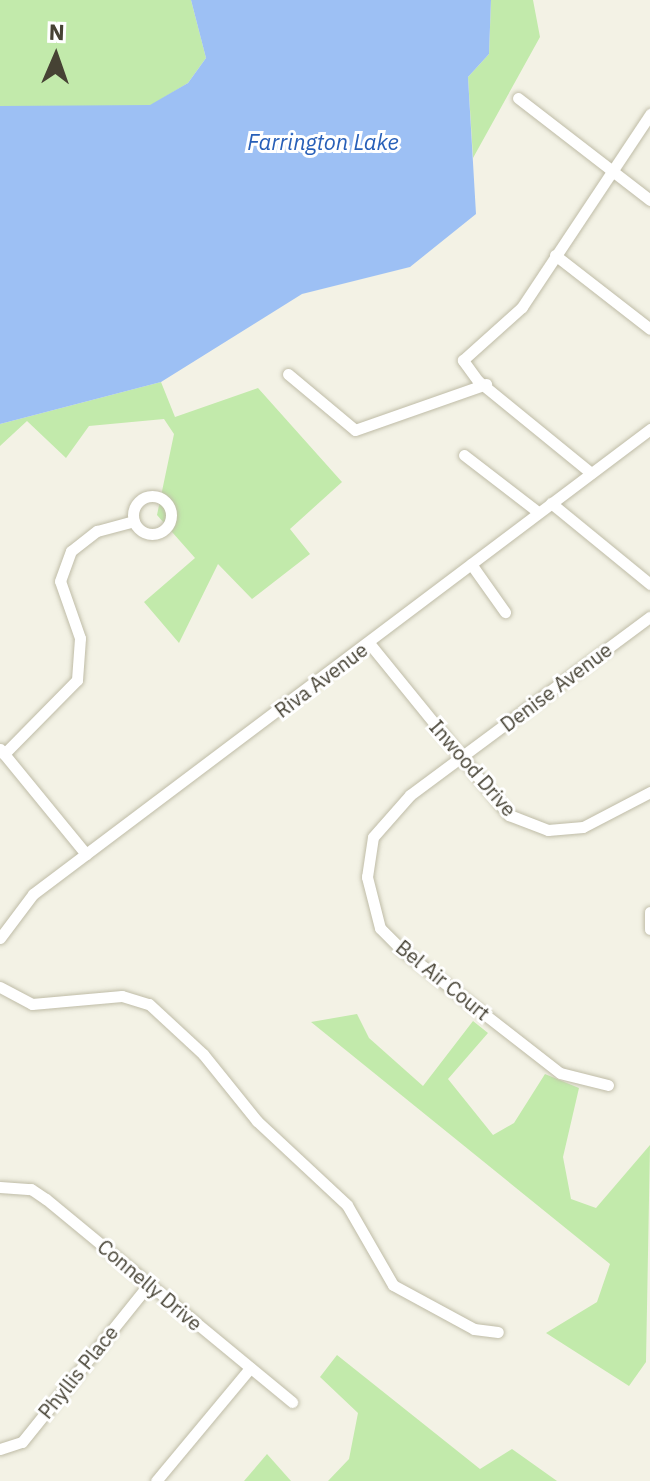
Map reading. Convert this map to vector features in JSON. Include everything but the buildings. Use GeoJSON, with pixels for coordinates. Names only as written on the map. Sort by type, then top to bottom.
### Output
{"type":"FeatureCollection","features":[{"type":"Feature","properties":{"kind":"street"},"geometry":{"type":"LineString","coordinates":[[518,98],[650,200]]}},
{"type":"Feature","properties":{"kind":"street"},"geometry":{"type":"LineString","coordinates":[[591,473],[464,364],[487,332],[522,307],[555,255],[615,173],[650,114]]}},
{"type":"Feature","properties":{"kind":"street"},"geometry":{"type":"LineString","coordinates":[[555,255],[650,329]]}},
{"type":"Feature","properties":{"kind":"street"},"geometry":{"type":"LineString","coordinates":[[288,374],[355,430],[486,384]]}},
{"type":"Feature","properties":{"kind":"street","name":"Riva Avenue"},"geometry":{"type":"LineString","coordinates":[[0,938],[33,894],[650,429]]}},
{"type":"Feature","properties":{"kind":"street"},"geometry":{"type":"LineString","coordinates":[[464,455],[538,512]]}},
{"type":"Feature","properties":{"kind":"street"},"geometry":{"type":"LineString","coordinates":[[551,503],[650,584]]}},
{"type":"Feature","properties":{"kind":"street"},"geometry":{"type":"LineString","coordinates":[[86,854],[2,752],[77,680],[80,638],[60,581],[71,551],[97,531],[134,521]]}},
{"type":"Feature","properties":{"kind":"street"},"geometry":{"type":"LineString","coordinates":[[471,564],[505,612]]}},
{"type":"Feature","properties":{"kind":"street","name":"Denise Avenue"},"geometry":{"type":"LineString","coordinates":[[461,757],[650,617]]}},
{"type":"Feature","properties":{"kind":"street","name":"Inwood Drive"},"geometry":{"type":"LineString","coordinates":[[369,643],[509,815],[548,830],[583,827],[650,792]]}},
{"type":"Feature","properties":{"kind":"street","name":"Bel Air Court"},"geometry":{"type":"LineString","coordinates":[[461,757],[410,795],[373,837],[367,877],[380,928],[560,1073],[608,1085]]}},
{"type":"Feature","properties":{"kind":"street"},"geometry":{"type":"LineString","coordinates":[[650,912],[650,929]]}},
{"type":"Feature","properties":{"kind":"street"},"geometry":{"type":"LineString","coordinates":[[0,987],[32,1004],[122,996],[149,1004],[203,1054],[257,1121],[347,1205],[393,1285],[474,1329],[498,1332]]}},
{"type":"Feature","properties":{"kind":"street","name":"Connelly Drive"},"geometry":{"type":"LineString","coordinates":[[0,1187],[31,1189],[292,1402]]}},
{"type":"Feature","properties":{"kind":"street","name":"Phyllis Place"},"geometry":{"type":"LineString","coordinates":[[0,1449],[22,1442],[149,1284]]}},
{"type":"Feature","properties":{"kind":"street"},"geometry":{"type":"LineString","coordinates":[[156,1481],[250,1368]]}},
{"type":"Feature","properties":{"kind":"green space"},"geometry":{"type":"Polygon","coordinates":[[[0,0],[191,0],[206,58],[188,83],[150,106],[0,106],[0,0]]]}},
{"type":"Feature","properties":{"kind":"green space"},"geometry":{"type":"Polygon","coordinates":[[[491,0],[533,0],[540,37],[473,158],[468,77],[489,54],[491,0]]]}},
{"type":"Feature","properties":{"kind":"green space"},"geometry":{"type":"Polygon","coordinates":[[[161,382],[175,417],[258,388],[342,482],[290,529],[310,554],[252,599],[218,564],[179,643],[144,602],[195,558],[157,515],[174,434],[164,419],[89,426],[66,458],[27,421],[0,446],[0,424],[161,382]]]}},
{"type":"Feature","properties":{"kind":"green space"},"geometry":{"type":"Polygon","coordinates":[[[357,1014],[369,1038],[423,1086],[473,1021],[488,1033],[448,1079],[493,1135],[514,1123],[545,1074],[579,1088],[563,1157],[571,1199],[596,1208],[650,1145],[646,1362],[629,1386],[546,1333],[597,1302],[610,1264],[311,1022],[357,1014]]]}},
{"type":"Feature","properties":{"kind":"green space"},"geometry":{"type":"Polygon","coordinates":[[[337,1355],[480,1469],[512,1449],[557,1481],[328,1481],[349,1459],[358,1413],[320,1377],[337,1355]]]}},
{"type":"Feature","properties":{"kind":"green space"},"geometry":{"type":"Polygon","coordinates":[[[267,1454],[291,1481],[244,1481],[267,1454]]]}},
{"type":"Feature","properties":{"kind":"water","name":"Farrington Lake"},"geometry":{"type":"Polygon","coordinates":[[[191,0],[491,0],[489,54],[468,77],[476,214],[410,267],[302,294],[161,382],[0,424],[0,106],[150,105],[188,83],[206,58],[191,0]]]}}]}
